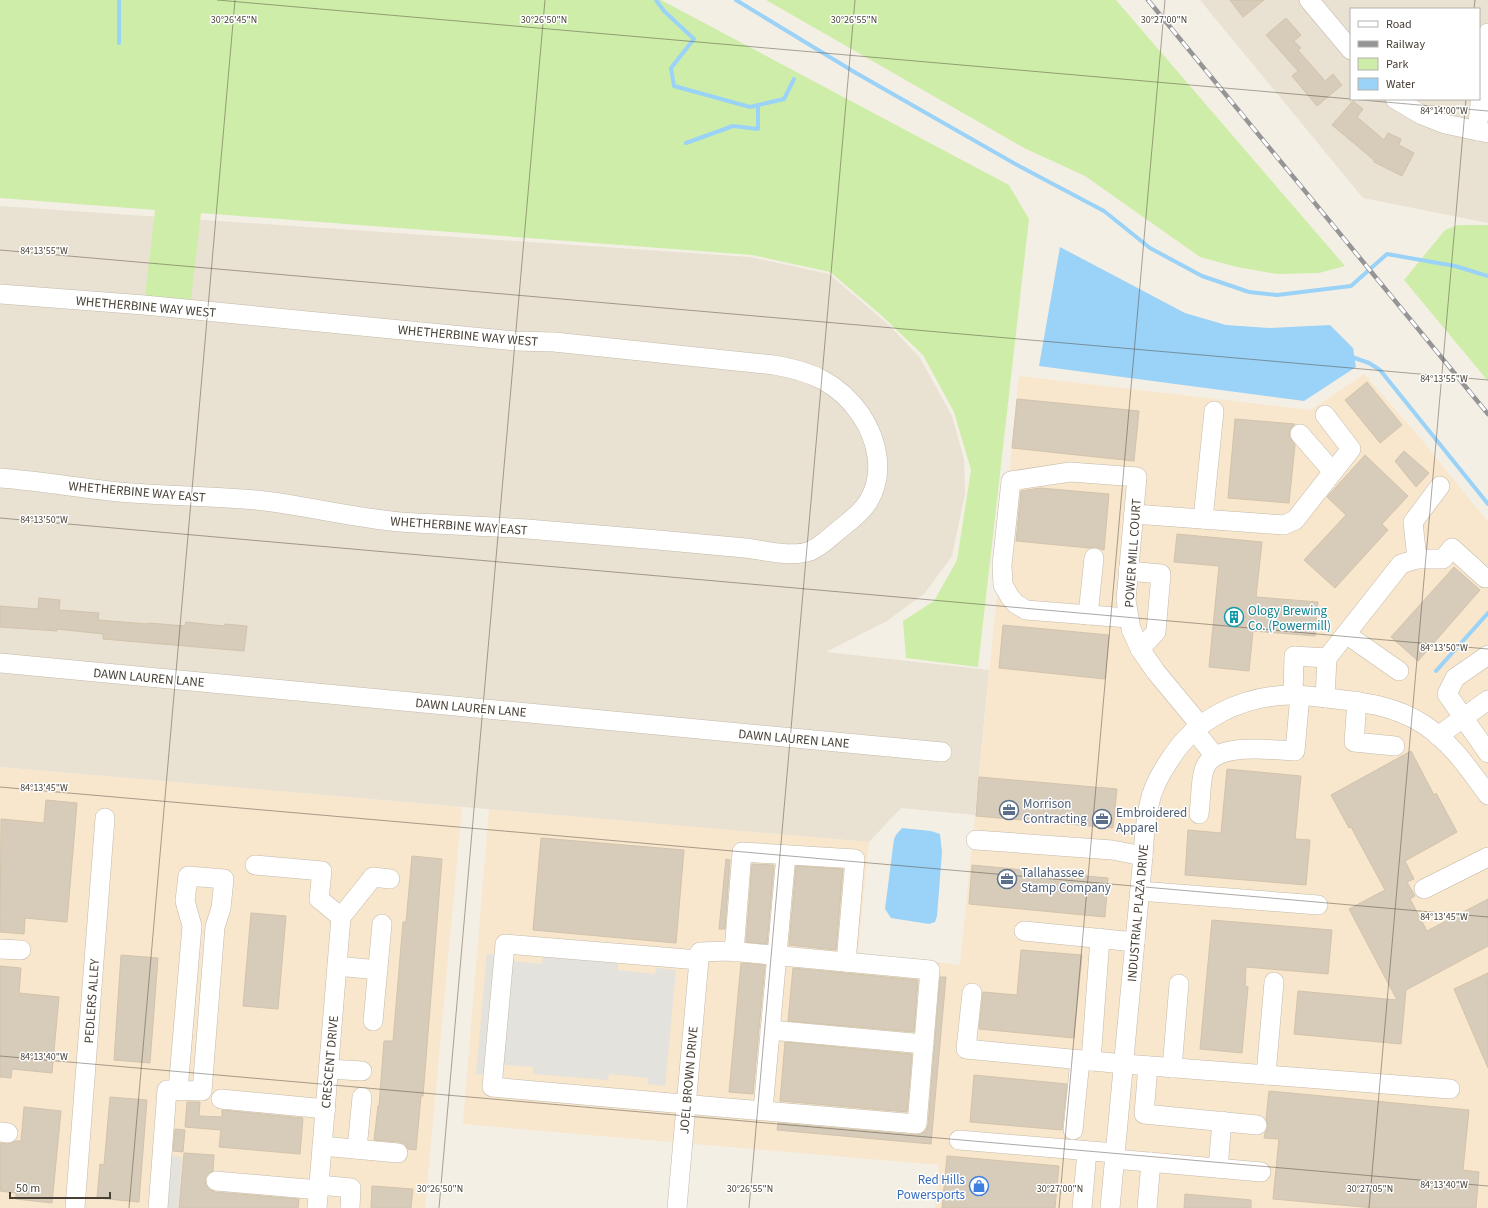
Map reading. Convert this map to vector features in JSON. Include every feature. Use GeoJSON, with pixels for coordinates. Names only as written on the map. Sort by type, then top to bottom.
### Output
{"type":"FeatureCollection","features":[{"type":"Feature","properties":{"kind":"street"},"geometry":{"type":"LineString","coordinates":[[1309,0],[1350,49]]}},
{"type":"Feature","properties":{"kind":"street"},"geometry":{"type":"LineString","coordinates":[[1397,100],[1422,115],[1445,124],[1482,132],[1488,33]]}},
{"type":"Feature","properties":{"kind":"street","name":"WHETHERBINE WAY WEST"},"geometry":{"type":"LineString","coordinates":[[0,294],[144,305],[515,341],[554,342],[794,368],[816,376],[830,384],[843,393],[854,405],[865,421],[876,446],[878,471]]}},
{"type":"Feature","properties":{"kind":"street"},"geometry":{"type":"LineString","coordinates":[[1203,519],[1214,411]]}},
{"type":"Feature","properties":{"kind":"street"},"geometry":{"type":"LineString","coordinates":[[1134,514],[1284,525],[1295,520],[1351,449],[1325,415]]}},
{"type":"Feature","properties":{"kind":"street"},"geometry":{"type":"LineString","coordinates":[[1300,434],[1332,472]]}},
{"type":"Feature","properties":{"kind":"street","name":"WHETHERBINE WAY EAST"},"geometry":{"type":"LineString","coordinates":[[0,478],[33,480],[120,492],[257,500],[399,522],[527,529],[747,548],[794,554],[809,551],[826,541],[856,516],[867,503],[873,490],[878,471]]}},
{"type":"Feature","properties":{"kind":"street","name":"POWER MILL COURT"},"geometry":{"type":"LineString","coordinates":[[1088,615],[1026,610],[1016,604],[1003,585],[1002,564],[1011,481],[1070,472],[1137,477],[1126,600],[1131,629],[1140,649],[1197,728],[1215,756]]}},
{"type":"Feature","properties":{"kind":"street"},"geometry":{"type":"LineString","coordinates":[[1417,559],[1413,522],[1440,486]]}},
{"type":"Feature","properties":{"kind":"street"},"geometry":{"type":"LineString","coordinates":[[1325,698],[1327,658],[1401,564],[1417,559],[1443,559],[1452,548],[1485,578]]}},
{"type":"Feature","properties":{"kind":"street"},"geometry":{"type":"LineString","coordinates":[[1094,558],[1088,615],[1128,618]]}},
{"type":"Feature","properties":{"kind":"street"},"geometry":{"type":"LineString","coordinates":[[1128,571],[1161,574],[1156,632],[1140,649]]}},
{"type":"Feature","properties":{"kind":"street"},"geometry":{"type":"LineString","coordinates":[[1346,634],[1399,671]]}},
{"type":"Feature","properties":{"kind":"street"},"geometry":{"type":"LineString","coordinates":[[1488,655],[1456,678],[1447,694],[1488,753]]}},
{"type":"Feature","properties":{"kind":"street"},"geometry":{"type":"LineString","coordinates":[[1199,814],[1204,770],[1208,762],[1215,756],[1234,750],[1295,751],[1296,695],[1294,656],[1327,658]]}},
{"type":"Feature","properties":{"kind":"street","name":"DAWN LAUREN LANE"},"geometry":{"type":"LineString","coordinates":[[0,663],[942,752]]}},
{"type":"Feature","properties":{"kind":"street","name":"INDUSTRIAL PLAZA DRIVE"},"geometry":{"type":"LineString","coordinates":[[1110,1208],[1149,804],[1161,773],[1175,750],[1197,728],[1215,715],[1254,699],[1296,695],[1357,701],[1400,712],[1425,726],[1450,746],[1464,762],[1488,795]]}},
{"type":"Feature","properties":{"kind":"street"},"geometry":{"type":"LineString","coordinates":[[1438,736],[1488,700]]}},
{"type":"Feature","properties":{"kind":"street"},"geometry":{"type":"LineString","coordinates":[[1357,701],[1354,742],[1395,746]]}},
{"type":"Feature","properties":{"kind":"street","name":"PEDLERS ALLEY"},"geometry":{"type":"LineString","coordinates":[[75,1208],[105,818]]}},
{"type":"Feature","properties":{"kind":"street"},"geometry":{"type":"LineString","coordinates":[[976,840],[1112,850],[1143,856]]}},
{"type":"Feature","properties":{"kind":"street"},"geometry":{"type":"LineString","coordinates":[[734,952],[742,852],[856,860],[846,962]]}},
{"type":"Feature","properties":{"kind":"street"},"geometry":{"type":"LineString","coordinates":[[763,1110],[786,855]]}},
{"type":"Feature","properties":{"kind":"street"},"geometry":{"type":"LineString","coordinates":[[1424,889],[1488,857]]}},
{"type":"Feature","properties":{"kind":"street"},"geometry":{"type":"LineString","coordinates":[[255,865],[322,871],[319,899],[341,917],[373,877],[390,879]]}},
{"type":"Feature","properties":{"kind":"street"},"geometry":{"type":"LineString","coordinates":[[158,1208],[167,1090],[202,1091],[215,927],[221,908],[224,879],[188,876],[185,901],[192,926],[178,1090]]}},
{"type":"Feature","properties":{"kind":"street"},"geometry":{"type":"LineString","coordinates":[[1140,890],[1318,905]]}},
{"type":"Feature","properties":{"kind":"street","name":"CRESCENT DRIVE"},"geometry":{"type":"LineString","coordinates":[[318,1194],[341,917]]}},
{"type":"Feature","properties":{"kind":"street"},"geometry":{"type":"LineString","coordinates":[[373,1021],[382,924]]}},
{"type":"Feature","properties":{"kind":"street"},"geometry":{"type":"LineString","coordinates":[[1024,931],[1135,942]]}},
{"type":"Feature","properties":{"kind":"street"},"geometry":{"type":"LineString","coordinates":[[1073,1130],[1085,1060],[1100,938]]}},
{"type":"Feature","properties":{"kind":"street"},"geometry":{"type":"LineString","coordinates":[[505,944],[700,956],[734,952],[930,970],[917,1124],[492,1087],[505,944]]}},
{"type":"Feature","properties":{"kind":"street"},"geometry":{"type":"LineString","coordinates":[[0,949],[21,950]]}},
{"type":"Feature","properties":{"kind":"street","name":"JOEL BROWN DRIVE"},"geometry":{"type":"LineString","coordinates":[[677,1208],[700,956]]}},
{"type":"Feature","properties":{"kind":"street"},"geometry":{"type":"LineString","coordinates":[[337,966],[378,970]]}},
{"type":"Feature","properties":{"kind":"street"},"geometry":{"type":"LineString","coordinates":[[1266,1075],[1274,982]]}},
{"type":"Feature","properties":{"kind":"street"},"geometry":{"type":"LineString","coordinates":[[1172,1068],[1179,984]]}},
{"type":"Feature","properties":{"kind":"street"},"geometry":{"type":"LineString","coordinates":[[972,993],[966,1049],[1172,1068],[1450,1089]]}},
{"type":"Feature","properties":{"kind":"street"},"geometry":{"type":"LineString","coordinates":[[770,1030],[924,1044]]}},
{"type":"Feature","properties":{"kind":"street"},"geometry":{"type":"LineString","coordinates":[[1148,1066],[1144,1114],[1257,1125]]}},
{"type":"Feature","properties":{"kind":"street"},"geometry":{"type":"LineString","coordinates":[[328,1069],[362,1071]]}},
{"type":"Feature","properties":{"kind":"street"},"geometry":{"type":"LineString","coordinates":[[357,1149],[362,1097]]}},
{"type":"Feature","properties":{"kind":"street"},"geometry":{"type":"LineString","coordinates":[[221,1099],[326,1109]]}},
{"type":"Feature","properties":{"kind":"street"},"geometry":{"type":"LineString","coordinates":[[1218,1168],[1222,1121]]}},
{"type":"Feature","properties":{"kind":"street"},"geometry":{"type":"LineString","coordinates":[[959,1140],[1087,1151],[1151,1162],[1261,1172]]}},
{"type":"Feature","properties":{"kind":"street"},"geometry":{"type":"LineString","coordinates":[[322,1146],[398,1153]]}},
{"type":"Feature","properties":{"kind":"street"},"geometry":{"type":"LineString","coordinates":[[1082,1208],[1087,1151]]}},
{"type":"Feature","properties":{"kind":"street"},"geometry":{"type":"LineString","coordinates":[[1147,1208],[1151,1162]]}},
{"type":"Feature","properties":{"kind":"street"},"geometry":{"type":"LineString","coordinates":[[216,1181],[318,1194],[351,1188],[350,1208]]}},
{"type":"Feature","properties":{"kind":"shaded area"},"geometry":{"type":"Polygon","coordinates":[[[1200,0],[1488,0],[1488,223],[1363,198],[1200,0]]]}},
{"type":"Feature","properties":{"kind":"shaded area"},"geometry":{"type":"Polygon","coordinates":[[[0,206],[750,257],[829,274],[890,326],[920,358],[952,416],[964,459],[965,494],[952,556],[925,593],[887,621],[826,652],[989,670],[975,815],[901,808],[869,842],[0,767],[0,206]]]}},
{"type":"Feature","properties":{"kind":"shaded area"},"geometry":{"type":"Polygon","coordinates":[[[1364,374],[1421,439],[1488,522],[1488,1208],[935,1208],[939,1165],[463,1124],[489,809],[869,842],[858,953],[960,965],[1019,376],[1311,410],[1364,374]]]}},
{"type":"Feature","properties":{"kind":"shaded area"},"geometry":{"type":"Polygon","coordinates":[[[0,767],[462,807],[425,1208],[0,1208],[0,767]]]}},
{"type":"Feature","properties":{"kind":"shaded area"},"geometry":{"type":"Polygon","coordinates":[[[487,954],[504,955],[504,960],[542,964],[543,956],[618,963],[618,970],[655,974],[656,968],[676,970],[665,1086],[648,1084],[648,1078],[609,1074],[608,1080],[533,1074],[533,1067],[494,1064],[493,1075],[476,1074],[487,954]]]}},
{"type":"Feature","properties":{"kind":"shaded area"},"geometry":{"type":"Polygon","coordinates":[[[162,1155],[182,1157],[178,1208],[158,1208],[162,1155]]]}},
{"type":"Feature","properties":{"kind":"green space"},"geometry":{"type":"Polygon","coordinates":[[[0,0],[661,0],[1009,185],[1029,219],[978,667],[906,658],[903,621],[934,601],[957,560],[971,470],[954,412],[923,355],[881,315],[830,272],[752,255],[201,213],[190,309],[144,305],[155,210],[0,198],[0,0]]]}},
{"type":"Feature","properties":{"kind":"green space"},"geometry":{"type":"Polygon","coordinates":[[[766,0],[1116,0],[1345,266],[1319,273],[1277,274],[1237,267],[1200,257],[1085,176],[1024,148],[766,0]]]}},
{"type":"Feature","properties":{"kind":"green space"},"geometry":{"type":"Polygon","coordinates":[[[1458,225],[1488,225],[1488,381],[1404,280],[1445,230],[1458,225]]]}},
{"type":"Feature","properties":{"kind":"water"},"geometry":{"type":"Polygon","coordinates":[[[1060,247],[1185,313],[1226,325],[1269,328],[1330,325],[1353,348],[1356,367],[1304,401],[1039,366],[1060,247]]]}},
{"type":"Feature","properties":{"kind":"water"},"geometry":{"type":"Polygon","coordinates":[[[902,828],[931,831],[940,834],[942,852],[937,916],[935,922],[929,924],[891,918],[885,909],[894,839],[902,828]]]}},
{"type":"Feature","properties":{"kind":"building"},"geometry":{"type":"Polygon","coordinates":[[[1230,0],[1264,0],[1243,17],[1230,0]]]}},
{"type":"Feature","properties":{"kind":"building"},"geometry":{"type":"Polygon","coordinates":[[[1286,18],[1301,35],[1294,41],[1301,48],[1298,50],[1325,81],[1333,74],[1342,85],[1317,106],[1292,76],[1298,71],[1266,35],[1286,18]]]}},
{"type":"Feature","properties":{"kind":"building"},"geometry":{"type":"Polygon","coordinates":[[[1353,101],[1363,109],[1357,117],[1384,140],[1388,133],[1401,139],[1399,145],[1414,153],[1402,176],[1374,162],[1374,160],[1332,125],[1353,101]]]}},
{"type":"Feature","properties":{"kind":"building"},"geometry":{"type":"Polygon","coordinates":[[[1367,382],[1402,425],[1380,443],[1345,400],[1367,382]]]}},
{"type":"Feature","properties":{"kind":"building"},"geometry":{"type":"Polygon","coordinates":[[[1017,399],[1139,411],[1134,461],[1012,448],[1017,399]]]}},
{"type":"Feature","properties":{"kind":"building"},"geometry":{"type":"Polygon","coordinates":[[[1235,419],[1295,424],[1290,431],[1289,436],[1295,445],[1289,503],[1228,498],[1235,419]]]}},
{"type":"Feature","properties":{"kind":"building"},"geometry":{"type":"Polygon","coordinates":[[[1404,451],[1429,473],[1416,487],[1395,461],[1404,451]]]}},
{"type":"Feature","properties":{"kind":"building"},"geometry":{"type":"Polygon","coordinates":[[[1365,455],[1408,496],[1382,524],[1388,530],[1335,588],[1304,560],[1346,515],[1327,497],[1365,455]]]}},
{"type":"Feature","properties":{"kind":"building"},"geometry":{"type":"Polygon","coordinates":[[[1040,488],[1109,494],[1104,550],[1095,547],[1089,548],[1016,541],[1021,491],[1040,488]]]}},
{"type":"Feature","properties":{"kind":"building","name":"Ology Brewing Co. (Powermill)"},"geometry":{"type":"Polygon","coordinates":[[[1177,534],[1262,542],[1256,597],[1318,602],[1315,636],[1253,631],[1249,671],[1209,667],[1219,566],[1174,562],[1177,534]]]}},
{"type":"Feature","properties":{"kind":"building"},"geometry":{"type":"Polygon","coordinates":[[[1454,567],[1480,590],[1418,661],[1391,637],[1454,567]]]}},
{"type":"Feature","properties":{"kind":"building"},"geometry":{"type":"Polygon","coordinates":[[[39,598],[60,600],[59,610],[99,613],[98,620],[185,626],[186,622],[224,626],[225,624],[247,626],[244,651],[103,639],[103,634],[57,629],[57,631],[0,627],[0,606],[38,609],[39,598]]]}},
{"type":"Feature","properties":{"kind":"building"},"geometry":{"type":"Polygon","coordinates":[[[1003,625],[1109,635],[1105,679],[999,668],[1003,625]]]}},
{"type":"Feature","properties":{"kind":"building"},"geometry":{"type":"Polygon","coordinates":[[[1411,751],[1434,795],[1436,793],[1457,832],[1405,861],[1414,879],[1407,882],[1415,896],[1410,899],[1427,931],[1488,899],[1488,946],[1406,990],[1401,1044],[1294,1034],[1298,991],[1397,1000],[1349,909],[1385,890],[1351,827],[1349,828],[1331,795],[1411,751]]]}},
{"type":"Feature","properties":{"kind":"building"},"geometry":{"type":"Polygon","coordinates":[[[1227,769],[1301,776],[1295,839],[1310,840],[1306,885],[1185,875],[1188,830],[1221,833],[1227,769]]]}},
{"type":"Feature","properties":{"kind":"building"},"geometry":{"type":"Polygon","coordinates":[[[979,777],[1117,789],[1113,828],[976,816],[979,777]]]}},
{"type":"Feature","properties":{"kind":"building"},"geometry":{"type":"Polygon","coordinates":[[[46,800],[77,803],[67,922],[25,918],[24,934],[0,932],[1,819],[44,823],[46,800]]]}},
{"type":"Feature","properties":{"kind":"building"},"geometry":{"type":"Polygon","coordinates":[[[541,838],[684,850],[676,943],[533,930],[541,838]]]}},
{"type":"Feature","properties":{"kind":"building"},"geometry":{"type":"Polygon","coordinates":[[[412,856],[442,859],[423,1096],[421,1096],[416,1150],[408,1149],[405,1144],[399,1142],[374,1140],[379,1106],[384,1041],[393,1041],[403,922],[406,922],[412,856]]]}},
{"type":"Feature","properties":{"kind":"building"},"geometry":{"type":"Polygon","coordinates":[[[726,859],[730,860],[725,929],[719,929],[726,859]]]}},
{"type":"Feature","properties":{"kind":"building"},"geometry":{"type":"Polygon","coordinates":[[[752,864],[774,865],[767,944],[746,942],[752,864]]]}},
{"type":"Feature","properties":{"kind":"building"},"geometry":{"type":"Polygon","coordinates":[[[972,865],[1108,878],[1105,917],[969,904],[972,865]]]}},
{"type":"Feature","properties":{"kind":"building"},"geometry":{"type":"Polygon","coordinates":[[[796,866],[843,869],[836,950],[789,945],[796,866]]]}},
{"type":"Feature","properties":{"kind":"building"},"geometry":{"type":"Polygon","coordinates":[[[251,913],[286,916],[278,1009],[243,1006],[251,913]]]}},
{"type":"Feature","properties":{"kind":"building"},"geometry":{"type":"Polygon","coordinates":[[[1212,920],[1332,930],[1328,974],[1246,967],[1245,986],[1248,987],[1242,1053],[1200,1049],[1212,920]]]}},
{"type":"Feature","properties":{"kind":"building"},"geometry":{"type":"Polygon","coordinates":[[[1021,950],[1082,955],[1074,1038],[979,1029],[983,992],[1017,995],[1021,950]]]}},
{"type":"Feature","properties":{"kind":"building"},"geometry":{"type":"Polygon","coordinates":[[[121,955],[158,958],[150,1063],[114,1060],[121,955]]]}},
{"type":"Feature","properties":{"kind":"building"},"geometry":{"type":"Polygon","coordinates":[[[741,963],[765,965],[753,1094],[729,1092],[741,963]]]}},
{"type":"Feature","properties":{"kind":"building"},"geometry":{"type":"Polygon","coordinates":[[[0,966],[21,968],[19,993],[59,997],[52,1073],[12,1069],[11,1078],[0,1077],[0,966]]]}},
{"type":"Feature","properties":{"kind":"building"},"geometry":{"type":"Polygon","coordinates":[[[793,968],[918,980],[914,1032],[788,1021],[793,968]]]}},
{"type":"Feature","properties":{"kind":"building"},"geometry":{"type":"Polygon","coordinates":[[[1488,973],[1488,1068],[1454,989],[1488,973]]]}},
{"type":"Feature","properties":{"kind":"building"},"geometry":{"type":"Polygon","coordinates":[[[940,977],[946,977],[931,1144],[777,1130],[778,1123],[916,1135],[926,1131],[928,1125],[940,977]]]}},
{"type":"Feature","properties":{"kind":"building"},"geometry":{"type":"Polygon","coordinates":[[[785,1042],[912,1054],[907,1112],[780,1101],[785,1042]]]}},
{"type":"Feature","properties":{"kind":"building"},"geometry":{"type":"Polygon","coordinates":[[[974,1075],[1067,1084],[1062,1130],[970,1122],[974,1075]]]}},
{"type":"Feature","properties":{"kind":"building"},"geometry":{"type":"Polygon","coordinates":[[[1269,1091],[1469,1110],[1463,1170],[1479,1172],[1476,1208],[1374,1208],[1273,1199],[1279,1139],[1264,1138],[1268,1126],[1266,1119],[1269,1091]]]}},
{"type":"Feature","properties":{"kind":"building"},"geometry":{"type":"Polygon","coordinates":[[[110,1097],[147,1100],[139,1202],[97,1198],[100,1164],[104,1165],[110,1097]]]}},
{"type":"Feature","properties":{"kind":"building"},"geometry":{"type":"Polygon","coordinates":[[[187,1102],[200,1102],[199,1116],[222,1117],[222,1110],[303,1118],[300,1154],[219,1147],[221,1130],[185,1127],[187,1102]]]}},
{"type":"Feature","properties":{"kind":"building"},"geometry":{"type":"Polygon","coordinates":[[[24,1107],[61,1111],[52,1203],[16,1199],[16,1193],[0,1191],[0,1143],[7,1144],[15,1141],[21,1141],[24,1107]]]}},
{"type":"Feature","properties":{"kind":"building"},"geometry":{"type":"Polygon","coordinates":[[[175,1129],[185,1130],[183,1152],[173,1151],[175,1129]]]}},
{"type":"Feature","properties":{"kind":"building"},"geometry":{"type":"Polygon","coordinates":[[[184,1153],[214,1155],[213,1171],[207,1174],[205,1180],[206,1185],[210,1190],[215,1192],[299,1199],[298,1208],[179,1208],[184,1153]]]}},
{"type":"Feature","properties":{"kind":"building"},"geometry":{"type":"Polygon","coordinates":[[[947,1156],[1059,1166],[1055,1208],[942,1208],[947,1156]]]}},
{"type":"Feature","properties":{"kind":"building"},"geometry":{"type":"Polygon","coordinates":[[[372,1186],[413,1189],[411,1208],[371,1208],[372,1186]]]}},
{"type":"Feature","properties":{"kind":"building"},"geometry":{"type":"Polygon","coordinates":[[[1185,1194],[1251,1200],[1251,1208],[1184,1208],[1185,1194]]]}},
{"type":"Feature","properties":{"kind":"waterway"},"geometry":{"type":"LineString","coordinates":[[119,0],[119,43]]}},
{"type":"Feature","properties":{"kind":"waterway"},"geometry":{"type":"LineString","coordinates":[[656,0],[664,11],[694,39],[671,68],[674,86],[750,107],[784,99],[794,79]]}},
{"type":"Feature","properties":{"kind":"waterway"},"geometry":{"type":"LineString","coordinates":[[736,0],[856,73],[1019,166],[1104,211],[1150,248],[1202,276],[1249,292],[1277,295],[1351,286],[1387,254],[1455,266],[1488,276]]}},
{"type":"Feature","properties":{"kind":"waterway"},"geometry":{"type":"LineString","coordinates":[[686,143],[733,126],[758,129],[758,105]]}},
{"type":"Feature","properties":{"kind":"waterway"},"geometry":{"type":"LineString","coordinates":[[1349,356],[1369,363],[1380,370],[1488,504]]}},
{"type":"Feature","properties":{"kind":"waterway"},"geometry":{"type":"LineString","coordinates":[[1436,671],[1488,613]]}},
{"type":"Feature","properties":{"kind":"railway"},"geometry":{"type":"LineString","coordinates":[[1148,0],[1488,414]]}},
{"type":"Feature","properties":{"kind":"place","name":"Ology Brewing Co. (Powermill)"},"geometry":{"type":"Point","coordinates":[1234,617]}},
{"type":"Feature","properties":{"kind":"place","name":"Morrison Contracting"},"geometry":{"type":"Point","coordinates":[1009,810]}},
{"type":"Feature","properties":{"kind":"place","name":"Embroidered Apparel"},"geometry":{"type":"Point","coordinates":[1102,819]}},
{"type":"Feature","properties":{"kind":"place","name":"Tallahassee Stamp Company"},"geometry":{"type":"Point","coordinates":[1007,879]}},
{"type":"Feature","properties":{"kind":"place","name":"Red Hills Powersports"},"geometry":{"type":"Point","coordinates":[979,1186]}}]}
